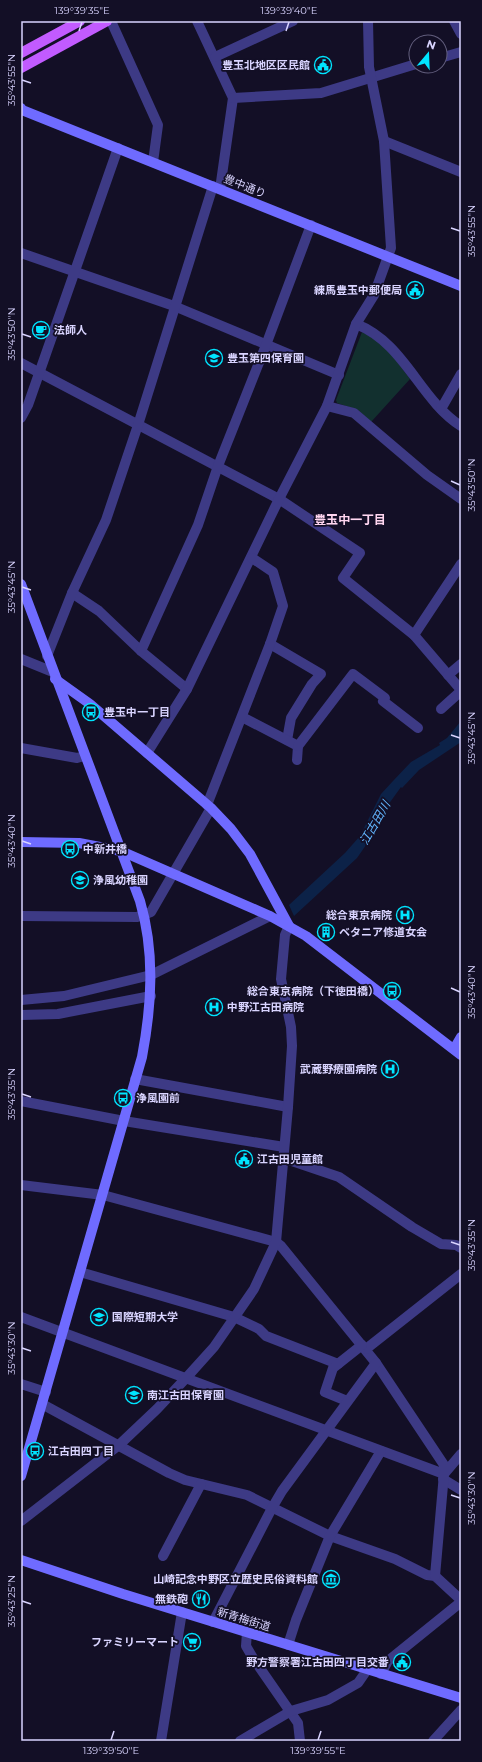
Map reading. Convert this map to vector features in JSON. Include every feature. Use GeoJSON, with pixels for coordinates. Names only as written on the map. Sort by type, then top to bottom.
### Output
{"type":"FeatureCollection","features":[{"type":"Feature","properties":{"kind":"main road"},"geometry":{"type":"LineString","coordinates":[[21,53],[80,21]]}},
{"type":"Feature","properties":{"kind":"main road"},"geometry":{"type":"LineString","coordinates":[[21,68],[108,21]]}},
{"type":"Feature","properties":{"kind":"street"},"geometry":{"type":"LineString","coordinates":[[111,21],[158,125],[153,162]]}},
{"type":"Feature","properties":{"kind":"street"},"geometry":{"type":"LineString","coordinates":[[47,656],[72,593],[106,520],[138,425],[174,306],[216,187],[233,98],[197,21]]}},
{"type":"Feature","properties":{"kind":"street"},"geometry":{"type":"LineString","coordinates":[[215,57],[293,21]]}},
{"type":"Feature","properties":{"kind":"street"},"geometry":{"type":"LineString","coordinates":[[148,753],[187,689],[252,558],[279,499],[327,406],[356,324],[374,295],[392,248],[384,141],[368,68],[368,21]]}},
{"type":"Feature","properties":{"kind":"street"},"geometry":{"type":"LineString","coordinates":[[454,21],[461,34]]}},
{"type":"Feature","properties":{"kind":"street"},"geometry":{"type":"LineString","coordinates":[[448,56],[461,52]]}},
{"type":"Feature","properties":{"kind":"street"},"geometry":{"type":"LineString","coordinates":[[233,98],[321,93],[408,66]]}},
{"type":"Feature","properties":{"kind":"street","name":"豊中通り"},"geometry":{"type":"LineString","coordinates":[[21,110],[461,286]]}},
{"type":"Feature","properties":{"kind":"street"},"geometry":{"type":"LineString","coordinates":[[384,141],[461,172]]}},
{"type":"Feature","properties":{"kind":"street"},"geometry":{"type":"LineString","coordinates":[[21,418],[28,405],[40,373],[118,148]]}},
{"type":"Feature","properties":{"kind":"street"},"geometry":{"type":"LineString","coordinates":[[141,650],[198,525],[218,466],[266,345],[311,225]]}},
{"type":"Feature","properties":{"kind":"street"},"geometry":{"type":"LineString","coordinates":[[21,253],[174,306],[339,375]]}},
{"type":"Feature","properties":{"kind":"street"},"geometry":{"type":"LineString","coordinates":[[356,324],[367,328],[391,346],[441,409],[449,418],[461,426]]}},
{"type":"Feature","properties":{"kind":"street"},"geometry":{"type":"LineString","coordinates":[[21,364],[279,499],[360,553],[343,578],[414,636],[461,690],[441,709]]}},
{"type":"Feature","properties":{"kind":"street"},"geometry":{"type":"LineString","coordinates":[[441,409],[461,374]]}},
{"type":"Feature","properties":{"kind":"street"},"geometry":{"type":"LineString","coordinates":[[327,406],[354,413],[427,475],[461,498]]}},
{"type":"Feature","properties":{"kind":"street"},"geometry":{"type":"LineString","coordinates":[[21,916],[144,916],[151,912],[174,873],[209,807],[283,606],[273,572],[252,558]]}},
{"type":"Feature","properties":{"kind":"street"},"geometry":{"type":"LineString","coordinates":[[414,636],[461,564]]}},
{"type":"Feature","properties":{"kind":"street"},"geometry":{"type":"LineString","coordinates":[[21,584],[144,916],[151,975],[151,996],[146,1034],[124,1122],[21,1476]]}},
{"type":"Feature","properties":{"kind":"street"},"geometry":{"type":"LineString","coordinates":[[72,593],[99,611],[141,650],[187,689]]}},
{"type":"Feature","properties":{"kind":"street"},"geometry":{"type":"LineString","coordinates":[[270,644],[321,674],[312,684],[291,718],[286,740]]}},
{"type":"Feature","properties":{"kind":"street"},"geometry":{"type":"LineString","coordinates":[[21,659],[54,676],[90,704],[209,807],[231,829],[242,843],[288,924],[285,935],[281,979],[291,1027],[292,1046],[276,1242],[254,1289],[214,1347],[157,1409],[119,1445],[21,1521]]}},
{"type":"Feature","properties":{"kind":"street"},"geometry":{"type":"LineString","coordinates":[[448,675],[461,664]]}},
{"type":"Feature","properties":{"kind":"street"},"geometry":{"type":"LineString","coordinates":[[297,760],[298,746],[354,674],[385,698],[382,701],[418,728]]}},
{"type":"Feature","properties":{"kind":"street"},"geometry":{"type":"LineString","coordinates":[[242,717],[298,746]]}},
{"type":"Feature","properties":{"kind":"street"},"geometry":{"type":"LineString","coordinates":[[21,748],[77,758],[84,756]]}},
{"type":"Feature","properties":{"kind":"street"},"geometry":{"type":"LineString","coordinates":[[21,842],[79,843],[121,851],[174,873],[288,924],[458,1052],[461,1037]]}},
{"type":"Feature","properties":{"kind":"street"},"geometry":{"type":"LineString","coordinates":[[21,1000],[64,996],[151,975],[270,916]]}},
{"type":"Feature","properties":{"kind":"street"},"geometry":{"type":"LineString","coordinates":[[21,1015],[58,1014],[151,996]]}},
{"type":"Feature","properties":{"kind":"street"},"geometry":{"type":"LineString","coordinates":[[135,1079],[288,1107]]}},
{"type":"Feature","properties":{"kind":"street"},"geometry":{"type":"LineString","coordinates":[[21,1101],[124,1122],[284,1147]]}},
{"type":"Feature","properties":{"kind":"street"},"geometry":{"type":"LineString","coordinates":[[283,1158],[339,1177],[412,1227],[441,1244],[456,1245],[461,1248]]}},
{"type":"Feature","properties":{"kind":"street"},"geometry":{"type":"LineString","coordinates":[[21,1185],[103,1195],[276,1242],[281,1246],[376,1363],[444,1465],[435,1576]]}},
{"type":"Feature","properties":{"kind":"street"},"geometry":{"type":"LineString","coordinates":[[80,1272],[234,1317],[259,1329],[266,1336],[338,1364]]}},
{"type":"Feature","properties":{"kind":"street"},"geometry":{"type":"LineString","coordinates":[[347,1401],[325,1392],[333,1368],[364,1347],[461,1274]]}},
{"type":"Feature","properties":{"kind":"street"},"geometry":{"type":"LineString","coordinates":[[21,1317],[187,1377],[381,1451],[443,1476],[461,1490]]}},
{"type":"Feature","properties":{"kind":"street"},"geometry":{"type":"LineString","coordinates":[[213,1622],[272,1508],[325,1430],[376,1363]]}},
{"type":"Feature","properties":{"kind":"street"},"geometry":{"type":"LineString","coordinates":[[21,1384],[46,1392]]}},
{"type":"Feature","properties":{"kind":"street"},"geometry":{"type":"LineString","coordinates":[[42,1404],[169,1473],[201,1484],[247,1495],[330,1536],[395,1558],[427,1575],[435,1576],[461,1601],[388,1661],[381,1674]]}},
{"type":"Feature","properties":{"kind":"street"},"geometry":{"type":"LineString","coordinates":[[288,1645],[330,1536],[381,1451]]}},
{"type":"Feature","properties":{"kind":"street"},"geometry":{"type":"LineString","coordinates":[[443,1476],[461,1454]]}},
{"type":"Feature","properties":{"kind":"street"},"geometry":{"type":"LineString","coordinates":[[163,1556],[201,1484]]}},
{"type":"Feature","properties":{"kind":"street","name":"新青梅街道"},"geometry":{"type":"LineString","coordinates":[[21,1560],[123,1594],[461,1698]]}},
{"type":"Feature","properties":{"kind":"street"},"geometry":{"type":"LineString","coordinates":[[161,1741],[182,1612]]}},
{"type":"Feature","properties":{"kind":"street"},"geometry":{"type":"LineString","coordinates":[[247,1632],[246,1646],[298,1723],[300,1741]]}},
{"type":"Feature","properties":{"kind":"street"},"geometry":{"type":"LineString","coordinates":[[240,1741],[291,1711],[328,1700],[358,1683],[367,1670]]}},
{"type":"Feature","properties":{"kind":"street"},"geometry":{"type":"LineString","coordinates":[[433,1741],[461,1710]]}},
{"type":"Feature","properties":{"kind":"green space"},"geometry":{"type":"Polygon","coordinates":[[[362,332],[383,346],[410,379],[371,422],[358,410],[337,403],[336,400],[362,332]]]}},
{"type":"Feature","properties":{"kind":"water","name":"江古田川"},"geometry":{"type":"Polygon","coordinates":[[[461,721],[461,742],[419,770],[402,788],[401,787],[388,805],[373,835],[357,858],[294,916],[289,905],[345,853],[360,836],[381,794],[411,762],[440,745],[439,743],[447,738],[461,721]]]}},
{"type":"Feature","properties":{"kind":"place","name":"豊玉北地区区民館"},"geometry":{"type":"Point","coordinates":[323,65]}},
{"type":"Feature","properties":{"kind":"place","name":"練馬豊玉中郵便局"},"geometry":{"type":"Point","coordinates":[415,290]}},
{"type":"Feature","properties":{"kind":"place","name":"法師人"},"geometry":{"type":"Point","coordinates":[41,330]}},
{"type":"Feature","properties":{"kind":"place","name":"豊玉第四保育園"},"geometry":{"type":"Point","coordinates":[214,358]}},
{"type":"Feature","properties":{"kind":"place","name":"豊玉中一丁目"},"geometry":{"type":"Point","coordinates":[91,712]}},
{"type":"Feature","properties":{"kind":"place","name":"中新井橋"},"geometry":{"type":"Point","coordinates":[70,849]}},
{"type":"Feature","properties":{"kind":"place","name":"浄風幼稚園"},"geometry":{"type":"Point","coordinates":[80,880]}},
{"type":"Feature","properties":{"kind":"place","name":"総合東京病院"},"geometry":{"type":"Point","coordinates":[405,915]}},
{"type":"Feature","properties":{"kind":"place","name":"ベタニア修道女会"},"geometry":{"type":"Point","coordinates":[326,932]}},
{"type":"Feature","properties":{"kind":"place","name":"総合東京病院（下徳田橋）"},"geometry":{"type":"Point","coordinates":[392,991]}},
{"type":"Feature","properties":{"kind":"place","name":"中野江古田病院"},"geometry":{"type":"Point","coordinates":[214,1007]}},
{"type":"Feature","properties":{"kind":"place","name":"武蔵野療園病院"},"geometry":{"type":"Point","coordinates":[390,1069]}},
{"type":"Feature","properties":{"kind":"place","name":"浄風園前"},"geometry":{"type":"Point","coordinates":[123,1098]}},
{"type":"Feature","properties":{"kind":"place","name":"江古田児童館"},"geometry":{"type":"Point","coordinates":[244,1159]}},
{"type":"Feature","properties":{"kind":"place","name":"国際短期大学"},"geometry":{"type":"Point","coordinates":[99,1317]}},
{"type":"Feature","properties":{"kind":"place","name":"南江古田保育園"},"geometry":{"type":"Point","coordinates":[134,1395]}},
{"type":"Feature","properties":{"kind":"place","name":"江古田四丁目"},"geometry":{"type":"Point","coordinates":[35,1451]}},
{"type":"Feature","properties":{"kind":"place","name":"山崎記念中野区立歴史民俗資料館"},"geometry":{"type":"Point","coordinates":[331,1579]}},
{"type":"Feature","properties":{"kind":"place","name":"無鉄砲"},"geometry":{"type":"Point","coordinates":[201,1599]}},
{"type":"Feature","properties":{"kind":"place","name":"ファミリーマート"},"geometry":{"type":"Point","coordinates":[192,1642]}},
{"type":"Feature","properties":{"kind":"place","name":"野方警察署江古田四丁目交番"},"geometry":{"type":"Point","coordinates":[402,1662]}},
{"type":"Feature","properties":{"kind":"district","name":"豊玉中一丁目"},"geometry":{"type":"Point","coordinates":[350,520]}}]}
